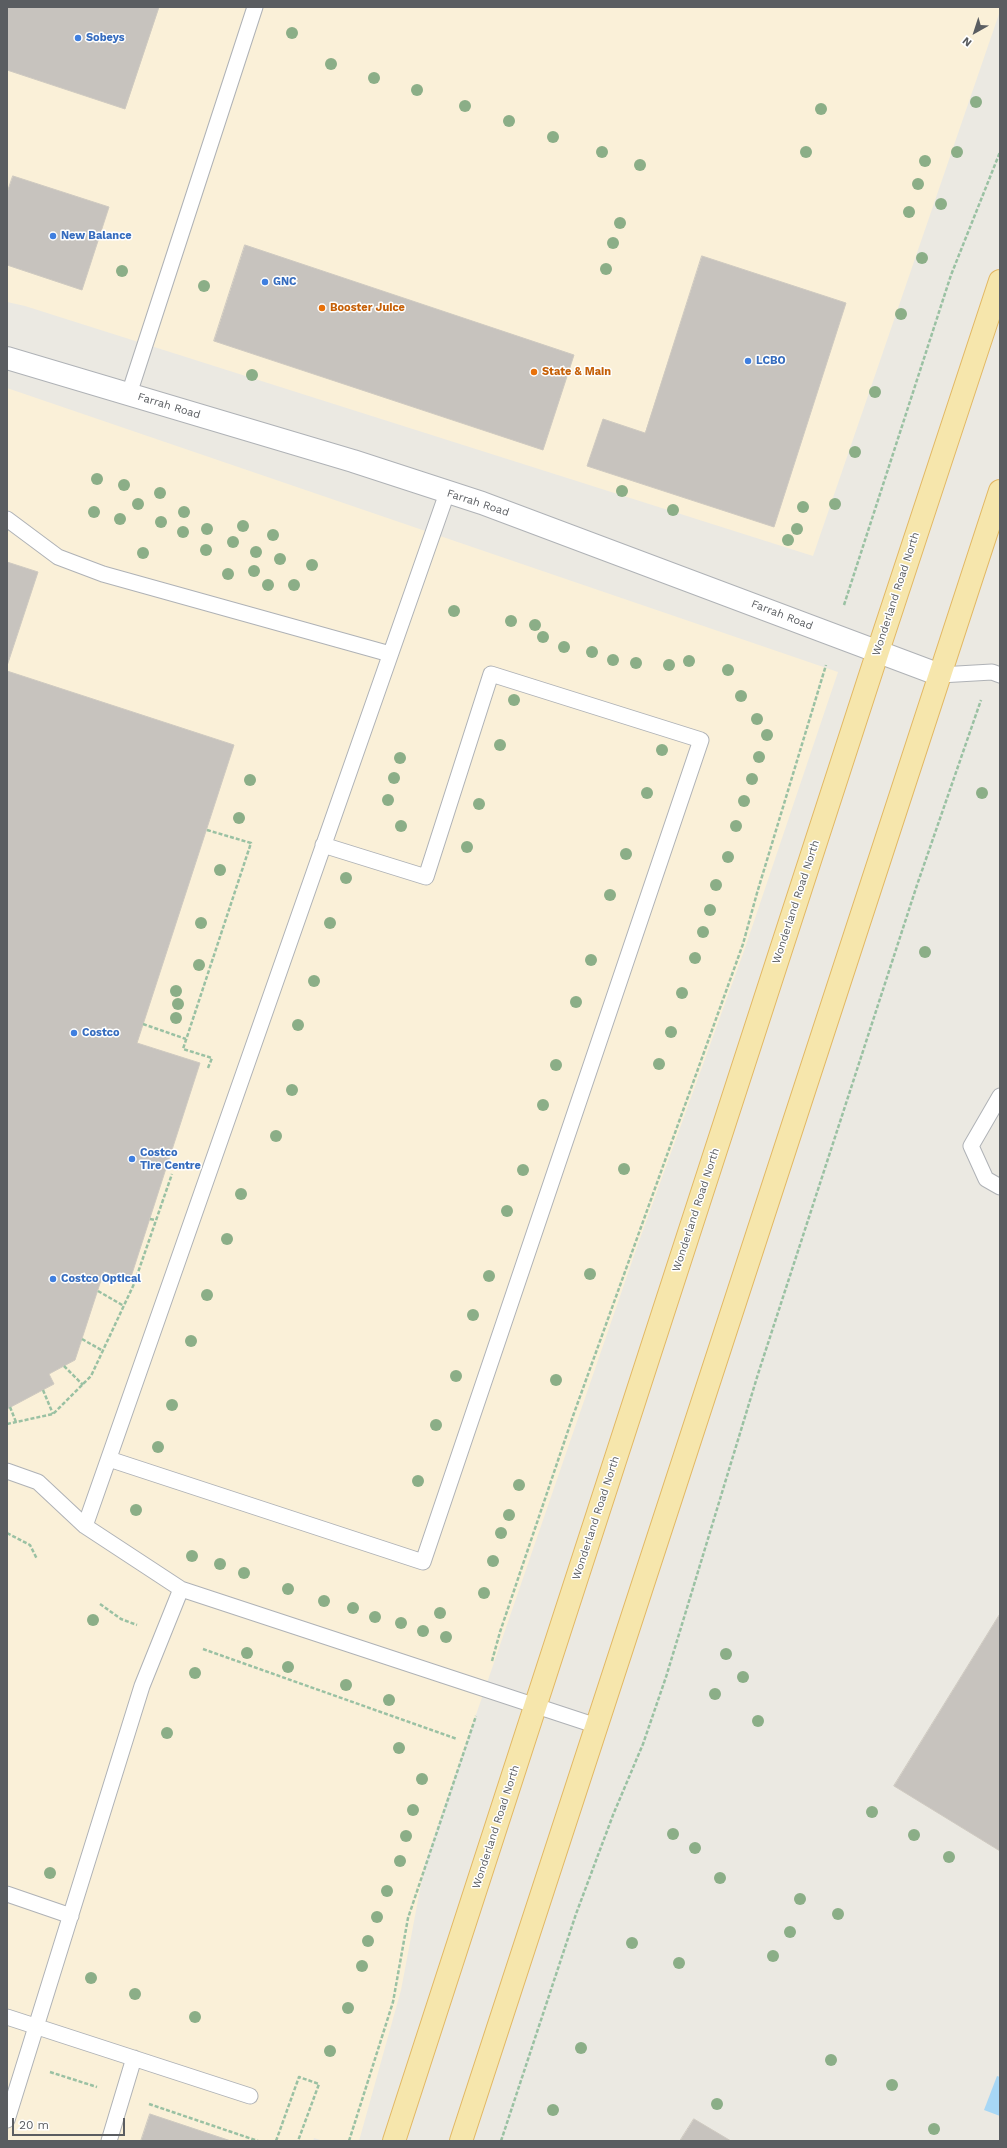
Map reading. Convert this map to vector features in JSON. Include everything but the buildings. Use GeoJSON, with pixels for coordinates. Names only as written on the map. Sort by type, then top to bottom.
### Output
{"type":"FeatureCollection","features":[{"type":"Feature","properties":{"kind":"main road","name":"Wonderland Road North"},"geometry":{"type":"LineString","coordinates":[[394,2141],[1000,280]]}},
{"type":"Feature","properties":{"kind":"main road"},"geometry":{"type":"LineString","coordinates":[[461,2141],[1000,491]]}},
{"type":"Feature","properties":{"kind":"street","name":"Farrah Road"},"geometry":{"type":"LineString","coordinates":[[7,358],[353,462],[528,519],[940,675]]}},
{"type":"Feature","properties":{"kind":"lane"},"geometry":{"type":"LineString","coordinates":[[129,394],[255,7]]}},
{"type":"Feature","properties":{"kind":"lane"},"geometry":{"type":"LineString","coordinates":[[85,1526],[447,492]]}},
{"type":"Feature","properties":{"kind":"lane"},"geometry":{"type":"LineString","coordinates":[[7,519],[58,557],[103,574],[390,654]]}},
{"type":"Feature","properties":{"kind":"lane"},"geometry":{"type":"LineString","coordinates":[[940,675],[996,673]]}},
{"type":"Feature","properties":{"kind":"lane"},"geometry":{"type":"LineString","coordinates":[[109,1458],[423,1562],[701,740],[491,674],[426,877],[323,846]]}},
{"type":"Feature","properties":{"kind":"lane"},"geometry":{"type":"LineString","coordinates":[[1000,1096],[971,1146],[986,1179],[1000,1187]]}},
{"type":"Feature","properties":{"kind":"lane"},"geometry":{"type":"LineString","coordinates":[[7,1471],[38,1482],[85,1526],[181,1589],[597,1726]]}},
{"type":"Feature","properties":{"kind":"lane"},"geometry":{"type":"LineString","coordinates":[[7,2120],[142,1686],[181,1589]]}},
{"type":"Feature","properties":{"kind":"lane"},"geometry":{"type":"LineString","coordinates":[[7,1894],[71,1916]]}},
{"type":"Feature","properties":{"kind":"lane"},"geometry":{"type":"LineString","coordinates":[[7,2017],[250,2096]]}},
{"type":"Feature","properties":{"kind":"lane"},"geometry":{"type":"LineString","coordinates":[[109,2141],[134,2058]]}},
{"type":"Feature","properties":{"kind":"path"},"geometry":{"type":"LineString","coordinates":[[348,2141],[393,2002],[408,1918],[485,1690],[500,1632],[571,1423],[743,944],[834,635],[951,275],[1000,152]]}},
{"type":"Feature","properties":{"kind":"path"},"geometry":{"type":"LineString","coordinates":[[501,2141],[576,1914],[612,1814],[643,1744],[666,1677],[758,1374],[917,885],[996,673]]}},
{"type":"Feature","properties":{"kind":"path"},"geometry":{"type":"LineString","coordinates":[[207,830],[252,843],[183,1049],[212,1058],[208,1068]]}},
{"type":"Feature","properties":{"kind":"path"},"geometry":{"type":"LineString","coordinates":[[143,1024],[186,1038]]}},
{"type":"Feature","properties":{"kind":"path"},"geometry":{"type":"LineString","coordinates":[[7,1424],[53,1414],[91,1376],[134,1284],[172,1174]]}},
{"type":"Feature","properties":{"kind":"path"},"geometry":{"type":"LineString","coordinates":[[150,1219],[156,1220]]}},
{"type":"Feature","properties":{"kind":"path"},"geometry":{"type":"LineString","coordinates":[[98,1291],[124,1306]]}},
{"type":"Feature","properties":{"kind":"path"},"geometry":{"type":"LineString","coordinates":[[82,1339],[103,1351]]}},
{"type":"Feature","properties":{"kind":"path"},"geometry":{"type":"LineString","coordinates":[[64,1366],[83,1385]]}},
{"type":"Feature","properties":{"kind":"path"},"geometry":{"type":"LineString","coordinates":[[43,1390],[53,1414]]}},
{"type":"Feature","properties":{"kind":"path"},"geometry":{"type":"LineString","coordinates":[[10,1407],[16,1422]]}},
{"type":"Feature","properties":{"kind":"path"},"geometry":{"type":"LineString","coordinates":[[7,1533],[30,1545],[37,1559]]}},
{"type":"Feature","properties":{"kind":"path"},"geometry":{"type":"LineString","coordinates":[[100,1604],[121,1619],[142,1627]]}},
{"type":"Feature","properties":{"kind":"path"},"geometry":{"type":"LineString","coordinates":[[203,1649],[456,1739]]}},
{"type":"Feature","properties":{"kind":"path"},"geometry":{"type":"LineString","coordinates":[[276,2141],[299,2077],[319,2084],[298,2141]]}},
{"type":"Feature","properties":{"kind":"shaded area"},"geometry":{"type":"Polygon","coordinates":[[[7,7],[1000,7],[1000,11],[813,556],[25,306],[7,302],[7,7]]]}},
{"type":"Feature","properties":{"kind":"shaded area"},"geometry":{"type":"Polygon","coordinates":[[[7,388],[838,672],[744,951],[638,1244],[425,1863],[401,1990],[359,2141],[323,2141],[314,2138],[313,2141],[7,2141],[7,388]]]}},
{"type":"Feature","properties":{"kind":"water"},"geometry":{"type":"Polygon","coordinates":[[[997,2076],[1000,2077],[1000,2116],[984,2110],[997,2076]]]}},
{"type":"Feature","properties":{"kind":"place","name":"Sobeys"},"geometry":{"type":"Point","coordinates":[78,38]}},
{"type":"Feature","properties":{"kind":"place","name":"New Balance"},"geometry":{"type":"Point","coordinates":[53,236]}},
{"type":"Feature","properties":{"kind":"place","name":"GNC"},"geometry":{"type":"Point","coordinates":[265,282]}},
{"type":"Feature","properties":{"kind":"place","name":"Booster Juice"},"geometry":{"type":"Point","coordinates":[322,308]}},
{"type":"Feature","properties":{"kind":"place","name":"LCBO"},"geometry":{"type":"Point","coordinates":[748,361]}},
{"type":"Feature","properties":{"kind":"place","name":"State & Main"},"geometry":{"type":"Point","coordinates":[534,372]}},
{"type":"Feature","properties":{"kind":"place","name":"Costco"},"geometry":{"type":"Point","coordinates":[74,1033]}},
{"type":"Feature","properties":{"kind":"place","name":"Costco Tire Centre"},"geometry":{"type":"Point","coordinates":[132,1159]}},
{"type":"Feature","properties":{"kind":"place","name":"Costco Optical"},"geometry":{"type":"Point","coordinates":[53,1279]}}]}
